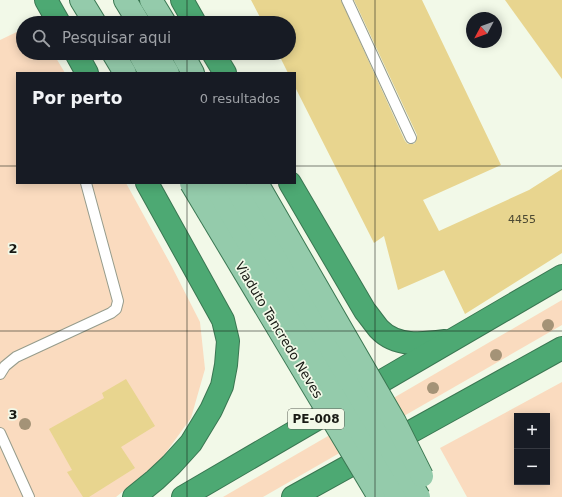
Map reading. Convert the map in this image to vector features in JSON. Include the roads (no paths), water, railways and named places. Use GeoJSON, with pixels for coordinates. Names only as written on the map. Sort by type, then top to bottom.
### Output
{"type":"FeatureCollection","features":[{"type":"Feature","properties":{"kind":"highway"},"geometry":{"type":"LineString","coordinates":[[46,0],[55,16]]}},
{"type":"Feature","properties":{"kind":"highway"},"geometry":{"type":"LineString","coordinates":[[182,0],[191,16]]}},
{"type":"Feature","properties":{"kind":"highway"},"geometry":{"type":"LineString","coordinates":[[80,60],[86,72]]}},
{"type":"Feature","properties":{"kind":"highway"},"geometry":{"type":"LineString","coordinates":[[217,60],[224,72]]}},
{"type":"Feature","properties":{"kind":"highway"},"geometry":{"type":"LineString","coordinates":[[134,497],[155,480],[191,443],[211,410],[222,386],[228,341],[223,320],[149,184]]}},
{"type":"Feature","properties":{"kind":"highway"},"geometry":{"type":"LineString","coordinates":[[291,184],[366,311],[380,330],[392,338],[406,343],[425,344],[449,341]]}},
{"type":"Feature","properties":{"kind":"highway","name":"PE-008"},"geometry":{"type":"LineString","coordinates":[[183,497],[562,276]]}},
{"type":"Feature","properties":{"kind":"highway"},"geometry":{"type":"LineString","coordinates":[[293,497],[562,348]]}},
{"type":"Feature","properties":{"kind":"main road"},"geometry":{"type":"LineString","coordinates":[[81,0],[91,16]]}},
{"type":"Feature","properties":{"kind":"main road"},"geometry":{"type":"LineString","coordinates":[[109,0],[118,16]]}},
{"type":"Feature","properties":{"kind":"main road"},"geometry":{"type":"LineString","coordinates":[[125,0],[134,16]]}},
{"type":"Feature","properties":{"kind":"main road"},"geometry":{"type":"LineString","coordinates":[[151,0],[161,16]]}},
{"type":"Feature","properties":{"kind":"main road"},"geometry":{"type":"LineString","coordinates":[[117,60],[124,72]]}},
{"type":"Feature","properties":{"kind":"main road"},"geometry":{"type":"LineString","coordinates":[[143,60],[149,72]]}},
{"type":"Feature","properties":{"kind":"main road"},"geometry":{"type":"LineString","coordinates":[[160,60],[167,72]]}},
{"type":"Feature","properties":{"kind":"main road"},"geometry":{"type":"LineString","coordinates":[[186,60],[192,72]]}},
{"type":"Feature","properties":{"kind":"main road","name":"Viaduto Tancredo Neves"},"geometry":{"type":"LineString","coordinates":[[192,184],[379,497]]}},
{"type":"Feature","properties":{"kind":"main road"},"geometry":{"type":"LineString","coordinates":[[214,184],[394,488],[396,497]]}},
{"type":"Feature","properties":{"kind":"main road"},"geometry":{"type":"LineString","coordinates":[[234,184],[419,497]]}},
{"type":"Feature","properties":{"kind":"main road"},"geometry":{"type":"LineString","coordinates":[[258,184],[395,422],[433,497]]}},
{"type":"Feature","properties":{"kind":"lane"},"geometry":{"type":"LineString","coordinates":[[347,0],[411,138]]}},
{"type":"Feature","properties":{"kind":"lane"},"geometry":{"type":"LineString","coordinates":[[0,374],[5,366],[16,357],[111,313],[116,309],[118,301],[86,184]]}},
{"type":"Feature","properties":{"kind":"lane"},"geometry":{"type":"LineString","coordinates":[[0,434],[29,497]]}}]}
